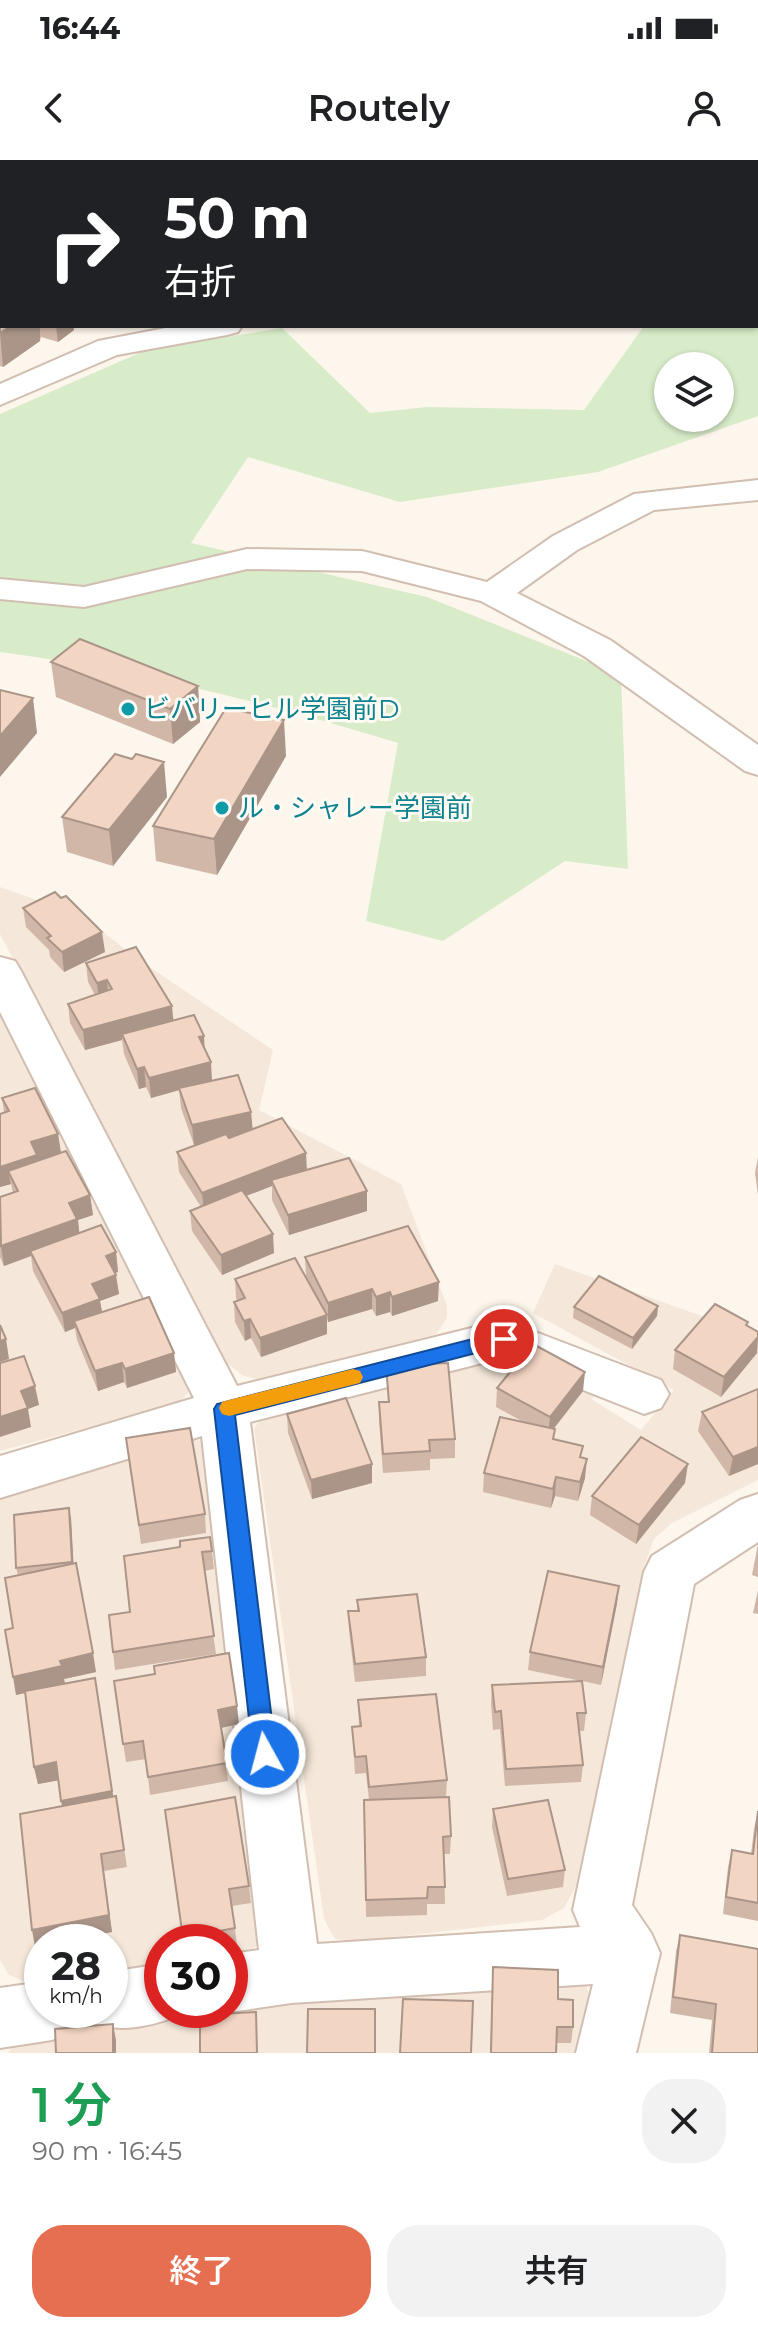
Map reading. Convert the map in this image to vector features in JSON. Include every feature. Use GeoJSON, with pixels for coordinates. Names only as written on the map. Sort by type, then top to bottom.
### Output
{"type":"FeatureCollection","features":[{"type":"Feature","properties":{"kind":"street"},"geometry":{"type":"LineString","coordinates":[[0,396],[109,347],[216,328]]}},
{"type":"Feature","properties":{"kind":"street"},"geometry":{"type":"LineString","coordinates":[[493,594],[565,543],[646,501],[758,490]]}},
{"type":"Feature","properties":{"kind":"street"},"geometry":{"type":"LineString","coordinates":[[0,589],[84,597],[247,559],[362,561],[493,594],[597,648],[758,763]]}},
{"type":"Feature","properties":{"kind":"street"},"geometry":{"type":"LineString","coordinates":[[0,971],[224,1409],[291,1974]]}},
{"type":"Feature","properties":{"kind":"street"},"geometry":{"type":"LineString","coordinates":[[0,1477],[224,1409],[504,1339],[644,1394]]}},
{"type":"Feature","properties":{"kind":"street"},"geometry":{"type":"LineString","coordinates":[[606,2053],[630,1953],[602,1910],[670,1572],[758,1515]]}},
{"type":"Feature","properties":{"kind":"street"},"geometry":{"type":"LineString","coordinates":[[248,1980],[291,1974],[630,1953]]}},
{"type":"Feature","properties":{"kind":"street"},"geometry":{"type":"LineString","coordinates":[[0,2018],[24,2014]]}},
{"type":"Feature","properties":{"kind":"shaded area"},"geometry":{"type":"Polygon","coordinates":[[[0,887],[84,917],[139,960],[273,1050],[259,1110],[401,1184],[447,1306],[447,1318],[436,1334],[263,1381],[242,1375],[227,1363],[0,934],[0,887]]]}},
{"type":"Feature","properties":{"kind":"shaded area"},"geometry":{"type":"Polygon","coordinates":[[[0,1010],[190,1390],[179,1403],[0,1451],[0,1010]]]}},
{"type":"Feature","properties":{"kind":"shaded area"},"geometry":{"type":"Polygon","coordinates":[[[555,1264],[750,1333],[758,1346],[758,1480],[672,1523],[654,1539],[643,1569],[643,1597],[575,1888],[564,1908],[542,1920],[359,1941],[335,1939],[324,1919],[254,1429],[261,1418],[507,1354],[597,1394],[591,1399],[641,1430],[674,1390],[533,1313],[555,1264]]]}},
{"type":"Feature","properties":{"kind":"shaded area"},"geometry":{"type":"Polygon","coordinates":[[[185,1437],[201,1441],[212,1455],[263,1940],[248,1954],[248,1924],[144,1924],[144,1969],[128,1970],[128,1924],[24,1924],[24,1981],[9,1975],[0,1960],[0,1485],[185,1437]]]}},
{"type":"Feature","properties":{"kind":"shaded area"},"geometry":{"type":"Polygon","coordinates":[[[550,1968],[586,1983],[591,2004],[583,2053],[8,2053],[20,2036],[82,2028],[128,2028],[128,2022],[144,2020],[144,2028],[248,2028],[248,2007],[550,1968]]]}},
{"type":"Feature","properties":{"kind":"green space"},"geometry":{"type":"Polygon","coordinates":[[[282,328],[370,413],[427,407],[584,410],[643,328],[758,328],[758,416],[734,424],[734,352],[654,352],[654,432],[712,432],[598,472],[400,502],[248,457],[191,543],[427,597],[621,675],[628,869],[565,861],[443,941],[366,921],[398,743],[201,689],[101,668],[0,652],[0,414],[146,350],[282,328]]]}},
{"type":"Feature","properties":{"kind":"building"},"geometry":{"type":"Polygon","coordinates":[[[80,639],[198,686],[170,709],[51,662],[80,639]]]}},
{"type":"Feature","properties":{"kind":"building"},"geometry":{"type":"Polygon","coordinates":[[[0,690],[33,698],[0,736],[0,690]]]}},
{"type":"Feature","properties":{"kind":"building"},"geometry":{"type":"Polygon","coordinates":[[[226,708],[284,720],[214,839],[153,826],[226,708]]]}},
{"type":"Feature","properties":{"kind":"building"},"geometry":{"type":"Polygon","coordinates":[[[115,754],[132,759],[136,754],[164,762],[109,830],[62,817],[115,754]]]}},
{"type":"Feature","properties":{"kind":"building"},"geometry":{"type":"Polygon","coordinates":[[[55,892],[61,898],[66,896],[102,932],[62,952],[23,908],[55,892]]]}},
{"type":"Feature","properties":{"kind":"building"},"geometry":{"type":"Polygon","coordinates":[[[136,947],[172,1006],[83,1030],[68,1004],[112,989],[107,980],[97,983],[86,963],[136,947]]]}},
{"type":"Feature","properties":{"kind":"building"},"geometry":{"type":"Polygon","coordinates":[[[194,1015],[204,1036],[199,1037],[211,1062],[149,1078],[144,1067],[137,1069],[122,1034],[194,1015]]]}},
{"type":"Feature","properties":{"kind":"building"},"geometry":{"type":"Polygon","coordinates":[[[238,1075],[251,1112],[192,1125],[179,1088],[238,1075]]]}},
{"type":"Feature","properties":{"kind":"building"},"geometry":{"type":"Polygon","coordinates":[[[35,1088],[58,1134],[31,1142],[37,1155],[0,1167],[0,1114],[9,1111],[2,1098],[35,1088]]]}},
{"type":"Feature","properties":{"kind":"building"},"geometry":{"type":"Polygon","coordinates":[[[282,1118],[306,1153],[202,1193],[177,1152],[226,1134],[229,1138],[282,1118]]]}},
{"type":"Feature","properties":{"kind":"building"},"geometry":{"type":"Polygon","coordinates":[[[66,1151],[90,1195],[69,1203],[77,1219],[1,1246],[0,1197],[18,1191],[8,1171],[66,1151]]]}},
{"type":"Feature","properties":{"kind":"building"},"geometry":{"type":"Polygon","coordinates":[[[349,1158],[367,1191],[288,1215],[271,1180],[349,1158]]]}},
{"type":"Feature","properties":{"kind":"building"},"geometry":{"type":"Polygon","coordinates":[[[242,1190],[273,1234],[221,1255],[190,1211],[242,1190]]]}},
{"type":"Feature","properties":{"kind":"building"},"geometry":{"type":"Polygon","coordinates":[[[101,1225],[116,1252],[106,1256],[116,1275],[92,1284],[100,1299],[62,1313],[30,1251],[101,1225]]]}},
{"type":"Feature","properties":{"kind":"building"},"geometry":{"type":"Polygon","coordinates":[[[408,1226],[439,1282],[392,1297],[390,1292],[376,1297],[372,1289],[328,1303],[305,1257],[408,1226]]]}},
{"type":"Feature","properties":{"kind":"building"},"geometry":{"type":"Polygon","coordinates":[[[295,1258],[327,1315],[260,1338],[250,1319],[244,1321],[234,1302],[245,1298],[235,1279],[295,1258]]]}},
{"type":"Feature","properties":{"kind":"building"},"geometry":{"type":"Polygon","coordinates":[[[599,1276],[658,1306],[633,1338],[574,1307],[599,1276]]]}},
{"type":"Feature","properties":{"kind":"building"},"geometry":{"type":"Polygon","coordinates":[[[149,1297],[174,1353],[125,1369],[122,1363],[95,1371],[74,1321],[149,1297]]]}},
{"type":"Feature","properties":{"kind":"building"},"geometry":{"type":"Polygon","coordinates":[[[715,1304],[748,1322],[746,1325],[758,1332],[758,1337],[724,1377],[675,1350],[715,1304]]]}},
{"type":"Feature","properties":{"kind":"building"},"geometry":{"type":"Polygon","coordinates":[[[0,1325],[6,1339],[0,1341],[0,1325]]]}},
{"type":"Feature","properties":{"kind":"building"},"geometry":{"type":"Polygon","coordinates":[[[533,1344],[585,1372],[550,1417],[497,1388],[533,1344]]]}},
{"type":"Feature","properties":{"kind":"building"},"geometry":{"type":"Polygon","coordinates":[[[24,1356],[35,1386],[21,1391],[28,1408],[0,1417],[0,1363],[24,1356]]]}},
{"type":"Feature","properties":{"kind":"building"},"geometry":{"type":"Polygon","coordinates":[[[448,1363],[455,1439],[429,1440],[430,1451],[383,1454],[379,1402],[389,1402],[386,1366],[448,1363]]]}},
{"type":"Feature","properties":{"kind":"building"},"geometry":{"type":"Polygon","coordinates":[[[758,1389],[758,1447],[733,1457],[702,1412],[758,1389]]]}},
{"type":"Feature","properties":{"kind":"building"},"geometry":{"type":"Polygon","coordinates":[[[346,1398],[372,1464],[311,1480],[287,1414],[346,1398]]]}},
{"type":"Feature","properties":{"kind":"building"},"geometry":{"type":"Polygon","coordinates":[[[500,1417],[555,1429],[553,1439],[583,1446],[580,1457],[587,1459],[580,1482],[556,1477],[553,1489],[484,1473],[500,1417]]]}},
{"type":"Feature","properties":{"kind":"building"},"geometry":{"type":"Polygon","coordinates":[[[190,1428],[205,1514],[139,1525],[126,1438],[190,1428]]]}},
{"type":"Feature","properties":{"kind":"building"},"geometry":{"type":"Polygon","coordinates":[[[641,1437],[688,1464],[639,1525],[592,1496],[641,1437]]]}},
{"type":"Feature","properties":{"kind":"building"},"geometry":{"type":"Polygon","coordinates":[[[69,1508],[72,1562],[16,1568],[14,1515],[69,1508]]]}},
{"type":"Feature","properties":{"kind":"building"},"geometry":{"type":"Polygon","coordinates":[[[210,1537],[212,1551],[202,1552],[214,1636],[113,1652],[109,1615],[130,1612],[124,1556],[180,1547],[180,1541],[210,1537]]]}},
{"type":"Feature","properties":{"kind":"building"},"geometry":{"type":"Polygon","coordinates":[[[76,1563],[93,1653],[60,1661],[62,1666],[13,1677],[5,1630],[13,1628],[5,1578],[76,1563]]]}},
{"type":"Feature","properties":{"kind":"building"},"geometry":{"type":"Polygon","coordinates":[[[548,1571],[619,1586],[603,1667],[530,1652],[548,1571]]]}},
{"type":"Feature","properties":{"kind":"building"},"geometry":{"type":"Polygon","coordinates":[[[417,1594],[426,1657],[355,1664],[348,1611],[359,1611],[357,1600],[417,1594]]]}},
{"type":"Feature","properties":{"kind":"building"},"geometry":{"type":"Polygon","coordinates":[[[229,1653],[237,1706],[218,1710],[227,1763],[148,1777],[143,1741],[123,1744],[114,1681],[155,1674],[154,1666],[229,1653]]]}},
{"type":"Feature","properties":{"kind":"building"},"geometry":{"type":"Polygon","coordinates":[[[95,1678],[112,1791],[61,1801],[56,1762],[34,1767],[25,1691],[95,1678]]]}},
{"type":"Feature","properties":{"kind":"building"},"geometry":{"type":"Polygon","coordinates":[[[582,1681],[586,1713],[577,1713],[583,1765],[506,1769],[501,1711],[495,1712],[492,1685],[582,1681]]]}},
{"type":"Feature","properties":{"kind":"building"},"geometry":{"type":"Polygon","coordinates":[[[436,1694],[447,1780],[369,1787],[366,1756],[355,1757],[352,1727],[361,1726],[358,1700],[436,1694]]]}},
{"type":"Feature","properties":{"kind":"building"},"geometry":{"type":"Polygon","coordinates":[[[116,1796],[124,1850],[101,1854],[109,1915],[63,1924],[31,1924],[20,1814],[116,1796]]]}},
{"type":"Feature","properties":{"kind":"building"},"geometry":{"type":"Polygon","coordinates":[[[235,1797],[249,1886],[229,1889],[234,1924],[181,1924],[165,1810],[235,1797]]]}},
{"type":"Feature","properties":{"kind":"building"},"geometry":{"type":"Polygon","coordinates":[[[449,1797],[451,1836],[443,1837],[445,1887],[428,1887],[427,1898],[366,1900],[364,1800],[449,1797]]]}},
{"type":"Feature","properties":{"kind":"building"},"geometry":{"type":"Polygon","coordinates":[[[548,1800],[565,1870],[508,1879],[493,1809],[548,1800]]]}},
{"type":"Feature","properties":{"kind":"building"},"geometry":{"type":"Polygon","coordinates":[[[758,1811],[758,1903],[726,1897],[732,1850],[753,1854],[758,1811]]]}},
{"type":"Feature","properties":{"kind":"building"},"geometry":{"type":"Polygon","coordinates":[[[680,1935],[758,1949],[758,2053],[712,2053],[716,2004],[673,1997],[680,1935]]]}},
{"type":"Feature","properties":{"kind":"building"},"geometry":{"type":"Polygon","coordinates":[[[493,1967],[558,1970],[558,1999],[573,2000],[573,2027],[557,2027],[556,2053],[491,2053],[493,1967]]]}},
{"type":"Feature","properties":{"kind":"building"},"geometry":{"type":"Polygon","coordinates":[[[403,1999],[473,2001],[471,2053],[400,2053],[403,1999]]]}},
{"type":"Feature","properties":{"kind":"building"},"geometry":{"type":"Polygon","coordinates":[[[308,2009],[375,2009],[375,2053],[307,2053],[308,2009]]]}},
{"type":"Feature","properties":{"kind":"building"},"geometry":{"type":"Polygon","coordinates":[[[248,2012],[256,2012],[257,2053],[200,2053],[200,2028],[248,2028],[248,2012]]]}},
{"type":"Feature","properties":{"kind":"building"},"geometry":{"type":"Polygon","coordinates":[[[113,2028],[113,2053],[56,2053],[55,2029],[113,2028]]]}},
{"type":"Feature","properties":{"kind":"slow traffic"},"geometry":{"type":"LineString","coordinates":[[229,1408],[353,1377]]}},
{"type":"Feature","properties":{"kind":"place","name":"ビバリーヒル学園前D"},"geometry":{"type":"Point","coordinates":[128,709]}},
{"type":"Feature","properties":{"kind":"place","name":"ル・シャレー学園前"},"geometry":{"type":"Point","coordinates":[222,808]}},
{"type":"Feature","properties":{"kind":"route"},"geometry":{"type":"LineString","coordinates":[[265,1754],[224,1409],[504,1339]]}}]}
